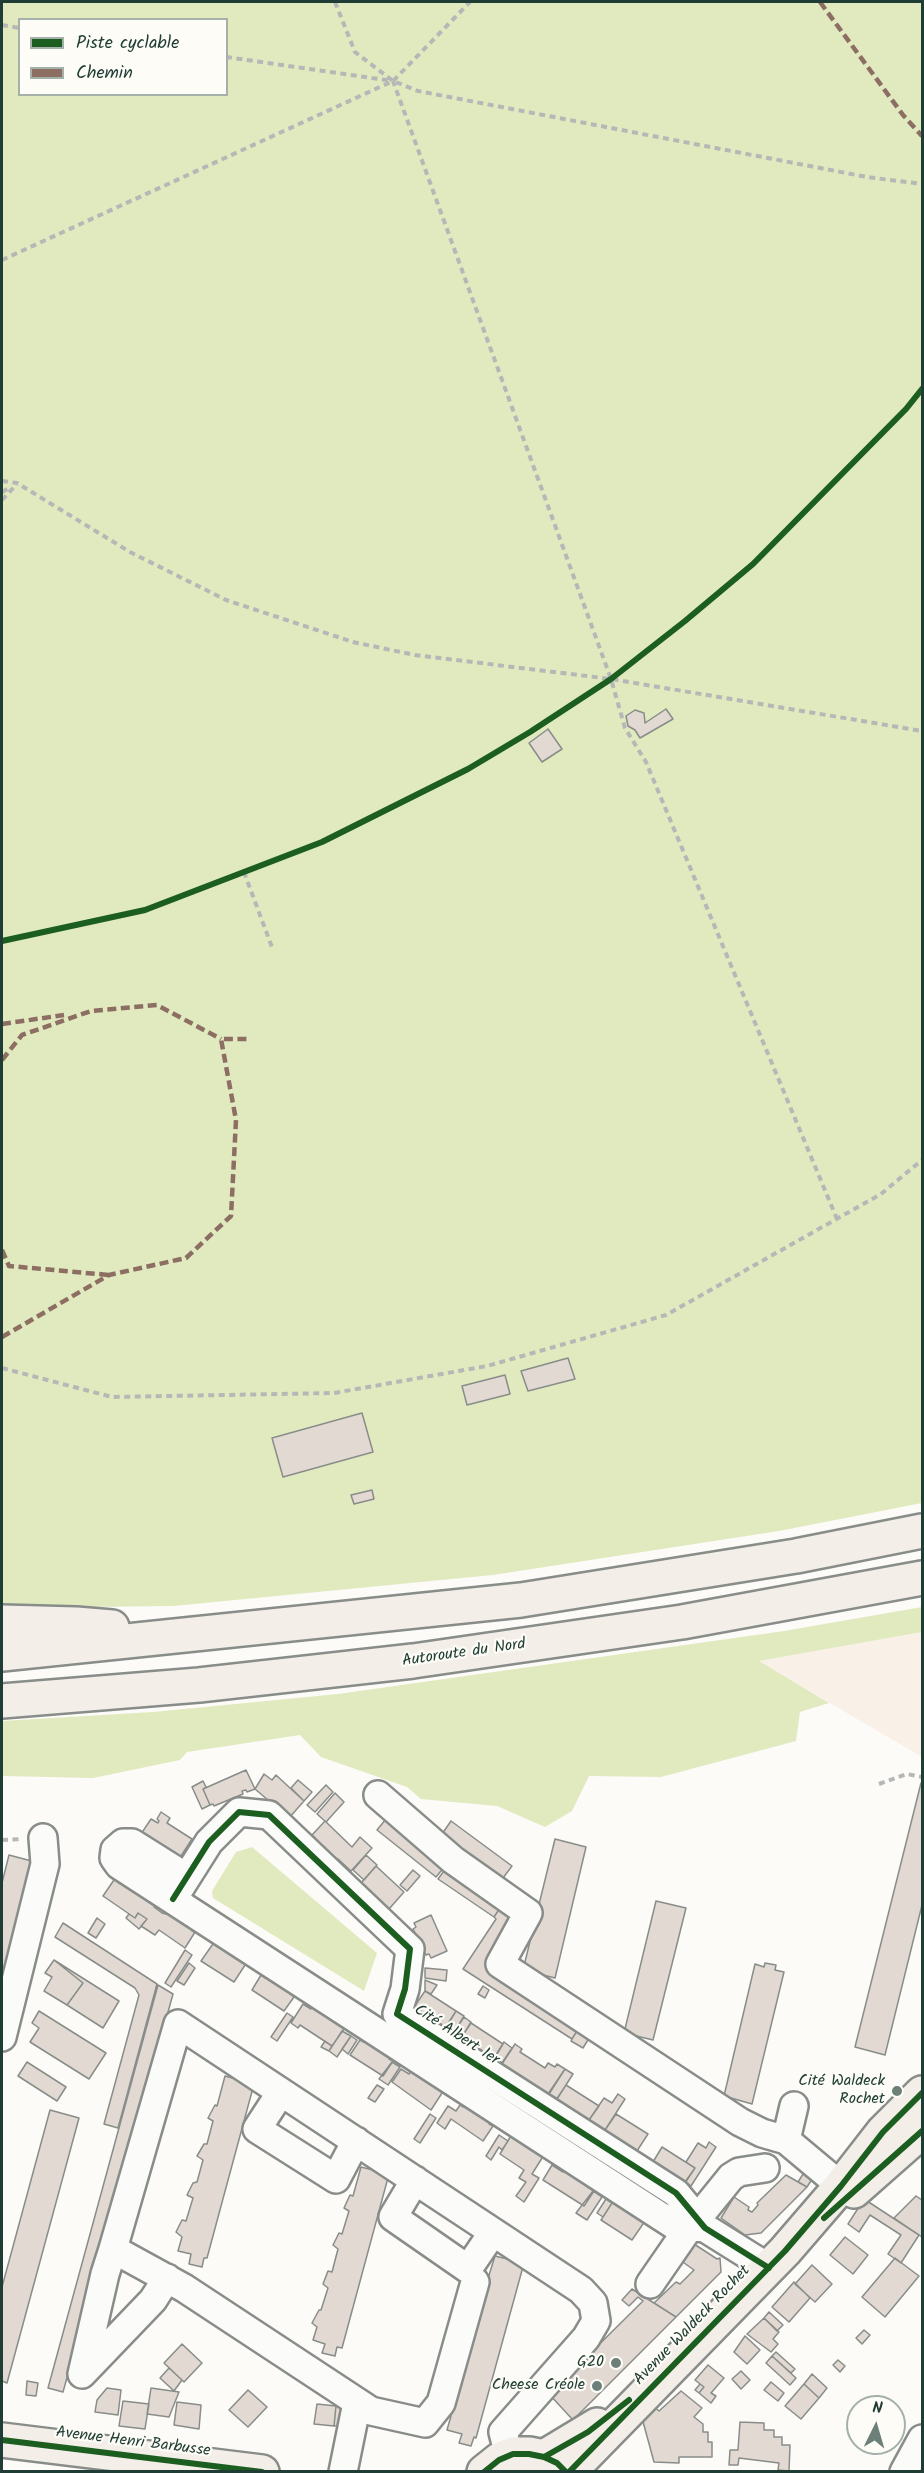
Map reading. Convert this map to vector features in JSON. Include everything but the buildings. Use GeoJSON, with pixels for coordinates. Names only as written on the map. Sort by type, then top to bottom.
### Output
{"type":"FeatureCollection","features":[{"type":"Feature","properties":{"kind":"main road"},"geometry":{"type":"LineString","coordinates":[[2,1653],[520,1600],[796,1556],[922,1531]]}},
{"type":"Feature","properties":{"kind":"main road","name":"Autoroute du Nord"},"geometry":{"type":"LineString","coordinates":[[2,1701],[199,1685],[413,1661],[682,1622],[922,1578]]}},
{"type":"Feature","properties":{"kind":"main road"},"geometry":{"type":"LineString","coordinates":[[2,1622],[76,1624],[186,1634]]}},
{"type":"Feature","properties":{"kind":"main road","name":"Avenue Waldeck Rochet"},"geometry":{"type":"LineString","coordinates":[[560,2467],[588,2432],[677,2361],[777,2259],[841,2186],[883,2132],[922,2093]]}},
{"type":"Feature","properties":{"kind":"main road","name":"Avenue Waldeck Rochet"},"geometry":{"type":"LineString","coordinates":[[777,2259],[922,2131]]}},
{"type":"Feature","properties":{"kind":"main road","name":"Avenue Henri Barbusse"},"geometry":{"type":"LineString","coordinates":[[2,2440],[262,2472]]}},
{"type":"Feature","properties":{"kind":"main road"},"geometry":{"type":"LineString","coordinates":[[497,2464],[529,2454],[560,2467]]}},
{"type":"Feature","properties":{"kind":"street"},"geometry":{"type":"LineString","coordinates":[[378,1795],[453,1860],[528,1913],[500,1964],[741,2122],[762,2133],[786,2140],[841,2186]]}},
{"type":"Feature","properties":{"kind":"street","name":"Cité Albert 1er"},"geometry":{"type":"LineString","coordinates":[[370,2027],[397,2013],[405,1989],[410,1949],[269,1815],[239,1812],[209,1842],[179,1888],[370,2027],[674,2225],[698,2224],[777,2259]]}},
{"type":"Feature","properties":{"kind":"street"},"geometry":{"type":"LineString","coordinates":[[2,2037],[45,1863],[43,1838]]}},
{"type":"Feature","properties":{"kind":"street","name":"Cité Albert 1er"},"geometry":{"type":"LineString","coordinates":[[397,2013],[676,2193],[698,2224]]}},
{"type":"Feature","properties":{"kind":"street"},"geometry":{"type":"LineString","coordinates":[[167,2278],[153,2300],[82,2374],[105,2274],[178,2024],[581,2290],[593,2303],[596,2321],[586,2338],[503,2432],[497,2464]]}},
{"type":"Feature","properties":{"kind":"street"},"geometry":{"type":"LineString","coordinates":[[281,2092],[257,2129],[336,2179],[356,2141]]}},
{"type":"Feature","properties":{"kind":"street"},"geometry":{"type":"LineString","coordinates":[[786,2140],[794,2106]]}},
{"type":"Feature","properties":{"kind":"street"},"geometry":{"type":"LineString","coordinates":[[650,2284],[735,2174],[765,2168]]}},
{"type":"Feature","properties":{"kind":"street"},"geometry":{"type":"LineString","coordinates":[[415,2180],[393,2217],[468,2269],[493,2232]]}},
{"type":"Feature","properties":{"kind":"street"},"geometry":{"type":"LineString","coordinates":[[114,2249],[167,2278],[371,2411],[425,2423],[441,2403],[475,2282]]}},
{"type":"Feature","properties":{"kind":"street"},"geometry":{"type":"LineString","coordinates":[[344,2472],[357,2403]]}},
{"type":"Feature","properties":{"kind":"street"},"geometry":{"type":"LineString","coordinates":[[904,2472],[922,2439]]}},
{"type":"Feature","properties":{"kind":"path"},"geometry":{"type":"LineString","coordinates":[[334,2],[355,52],[393,81],[611,678],[625,728],[646,762],[837,1219]]}},
{"type":"Feature","properties":{"kind":"path"},"geometry":{"type":"LineString","coordinates":[[2,260],[393,81],[470,2]]}},
{"type":"Feature","properties":{"kind":"path"},"geometry":{"type":"LineString","coordinates":[[2,25],[18,28]]}},
{"type":"Feature","properties":{"kind":"path"},"geometry":{"type":"LineString","coordinates":[[228,57],[393,81],[429,93],[867,177],[922,184]]}},
{"type":"Feature","properties":{"kind":"path"},"geometry":{"type":"LineString","coordinates":[[2,481],[17,483],[130,552],[226,600],[353,642],[415,655],[611,678],[922,731]]}},
{"type":"Feature","properties":{"kind":"path"},"geometry":{"type":"LineString","coordinates":[[2,492],[17,483]]}},
{"type":"Feature","properties":{"kind":"path"},"geometry":{"type":"LineString","coordinates":[[2,500],[17,483]]}},
{"type":"Feature","properties":{"kind":"path"},"geometry":{"type":"LineString","coordinates":[[244,872],[273,950]]}},
{"type":"Feature","properties":{"kind":"path"},"geometry":{"type":"LineString","coordinates":[[2,1368],[112,1397],[334,1393],[487,1366],[666,1315],[881,1194],[922,1160]]}},
{"type":"Feature","properties":{"kind":"path"},"geometry":{"type":"LineString","coordinates":[[879,1784],[908,1774],[922,1777]]}},
{"type":"Feature","properties":{"kind":"shaded area"},"geometry":{"type":"Polygon","coordinates":[[[922,1632],[922,1757],[758,1661],[922,1632]]]}},
{"type":"Feature","properties":{"kind":"green space"},"geometry":{"type":"Polygon","coordinates":[[[2,2],[922,2],[922,1503],[779,1531],[493,1575],[173,1606],[2,1608],[2,2]]]}},
{"type":"Feature","properties":{"kind":"green space"},"geometry":{"type":"Polygon","coordinates":[[[922,1607],[922,1632],[759,1661],[829,1703],[800,1712],[796,1741],[661,1777],[589,1776],[572,1811],[545,1827],[497,1806],[421,1799],[407,1787],[321,1757],[300,1735],[187,1752],[180,1760],[93,1778],[2,1776],[2,1721],[153,1712],[338,1694],[784,1631],[922,1607]]]}},
{"type":"Feature","properties":{"kind":"green space"},"geometry":{"type":"Polygon","coordinates":[[[252,1847],[377,1953],[364,1991],[213,1898],[212,1891],[236,1852],[252,1847]]]}},
{"type":"Feature","properties":{"kind":"marked path"},"geometry":{"type":"LineString","coordinates":[[820,2],[903,115],[922,136]]}},
{"type":"Feature","properties":{"kind":"marked path"},"geometry":{"type":"LineString","coordinates":[[2,1060],[22,1035],[91,1011],[157,1005],[221,1039]]}},
{"type":"Feature","properties":{"kind":"marked path"},"geometry":{"type":"LineString","coordinates":[[2,1024],[64,1015]]}},
{"type":"Feature","properties":{"kind":"marked path"},"geometry":{"type":"LineString","coordinates":[[2,1337],[109,1275],[186,1258],[231,1216],[236,1120],[221,1039],[249,1039]]}},
{"type":"Feature","properties":{"kind":"marked path"},"geometry":{"type":"LineString","coordinates":[[2,1250],[9,1266],[109,1275]]}},
{"type":"Feature","properties":{"kind":"cycle path"},"geometry":{"type":"LineString","coordinates":[[2,941],[145,910],[322,842],[468,769],[530,732],[611,679],[753,564],[906,409],[922,389]]}},
{"type":"Feature","properties":{"kind":"cycle path"},"geometry":{"type":"LineString","coordinates":[[173,1899],[209,1842],[239,1812],[269,1815],[410,1949],[405,1989],[397,2014],[676,2193],[705,2228],[769,2268]]}},
{"type":"Feature","properties":{"kind":"cycle path"},"geometry":{"type":"LineString","coordinates":[[569,2472],[785,2251],[841,2186],[883,2132],[922,2093]]}},
{"type":"Feature","properties":{"kind":"cycle path"},"geometry":{"type":"LineString","coordinates":[[824,2218],[922,2131]]}},
{"type":"Feature","properties":{"kind":"cycle path"},"geometry":{"type":"LineString","coordinates":[[544,2457],[588,2432],[629,2400]]}},
{"type":"Feature","properties":{"kind":"cycle path"},"geometry":{"type":"LineString","coordinates":[[2,2440],[262,2472]]}},
{"type":"Feature","properties":{"kind":"cycle path"},"geometry":{"type":"LineString","coordinates":[[484,2472],[499,2460],[513,2454],[544,2457],[557,2463],[566,2472]]}},
{"type":"Feature","properties":{"kind":"place","name":"Cité Waldeck Rochet"},"geometry":{"type":"Point","coordinates":[897,2091]}},
{"type":"Feature","properties":{"kind":"place","name":"G20"},"geometry":{"type":"Point","coordinates":[616,2363]}},
{"type":"Feature","properties":{"kind":"place","name":"Cheese Créole"},"geometry":{"type":"Point","coordinates":[597,2386]}}]}
